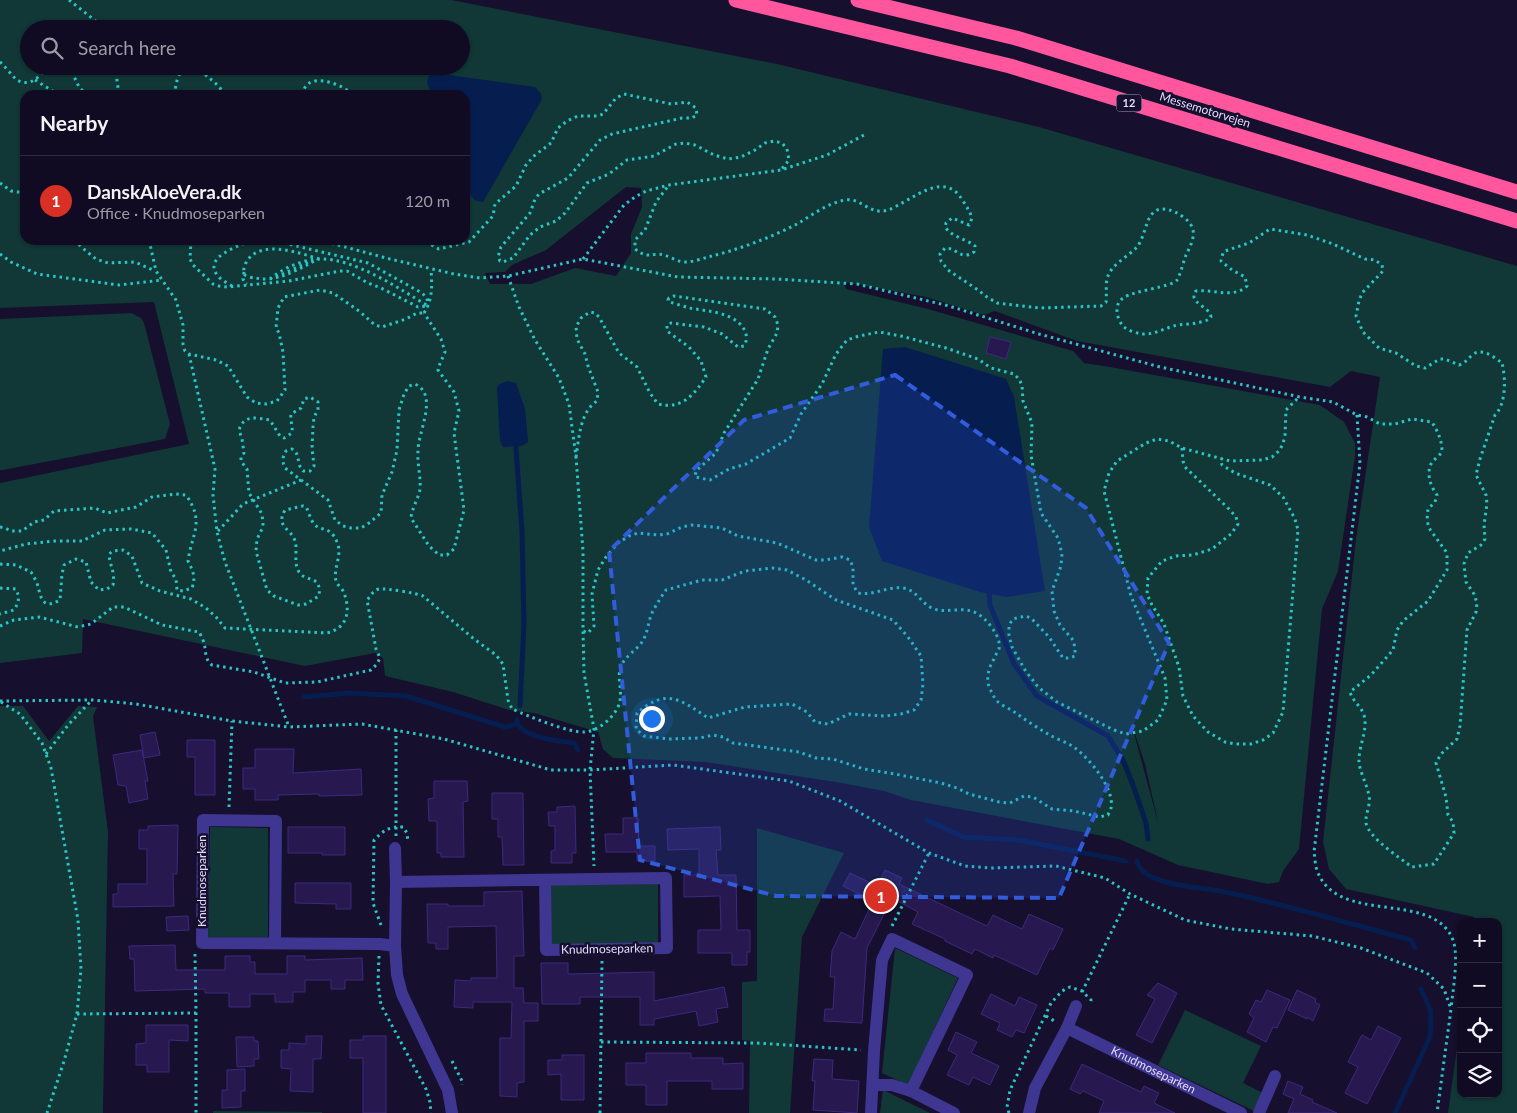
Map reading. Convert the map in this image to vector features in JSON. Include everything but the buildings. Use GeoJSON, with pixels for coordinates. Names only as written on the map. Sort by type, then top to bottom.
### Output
{"type":"FeatureCollection","features":[{"type":"Feature","properties":{"kind":"highway","name":"Messemotorvejen"},"geometry":{"type":"LineString","coordinates":[[736,0],[1010,66],[1517,221]]}},
{"type":"Feature","properties":{"kind":"highway","name":"Messemotorvejen"},"geometry":{"type":"LineString","coordinates":[[858,0],[1016,38],[1517,192]]}},
{"type":"Feature","properties":{"kind":"street","name":"Knudmoseparken"},"geometry":{"type":"LineString","coordinates":[[275,943],[276,821],[203,820],[202,943],[380,944],[395,946]]}},
{"type":"Feature","properties":{"kind":"street"},"geometry":{"type":"LineString","coordinates":[[396,848],[395,946],[397,976],[402,994],[442,1074],[448,1090],[452,1113]]}},
{"type":"Feature","properties":{"kind":"street","name":"Knudmoseparken"},"geometry":{"type":"LineString","coordinates":[[396,882],[666,878],[667,948],[546,950],[545,880]]}},
{"type":"Feature","properties":{"kind":"street"},"geometry":{"type":"LineString","coordinates":[[871,1113],[882,960],[892,939],[967,975],[910,1091]]}},
{"type":"Feature","properties":{"kind":"street"},"geometry":{"type":"LineString","coordinates":[[1029,1113],[1035,1088],[1067,1028],[1076,1006]]}},
{"type":"Feature","properties":{"kind":"street","name":"Knudmoseparken"},"geometry":{"type":"LineString","coordinates":[[1067,1028],[1241,1113]]}},
{"type":"Feature","properties":{"kind":"street"},"geometry":{"type":"LineString","coordinates":[[1258,1113],[1275,1076]]}},
{"type":"Feature","properties":{"kind":"street"},"geometry":{"type":"LineString","coordinates":[[873,1085],[892,1085],[910,1091],[954,1113]]}},
{"type":"Feature","properties":{"kind":"path"},"geometry":{"type":"LineString","coordinates":[[69,0],[95,20]]}},
{"type":"Feature","properties":{"kind":"path"},"geometry":{"type":"LineString","coordinates":[[0,62],[18,80],[26,82],[35,80],[42,75]]}},
{"type":"Feature","properties":{"kind":"path"},"geometry":{"type":"LineString","coordinates":[[73,75],[82,90]]}},
{"type":"Feature","properties":{"kind":"path"},"geometry":{"type":"LineString","coordinates":[[116,75],[118,90]]}},
{"type":"Feature","properties":{"kind":"path"},"geometry":{"type":"LineString","coordinates":[[176,90],[179,75]]}},
{"type":"Feature","properties":{"kind":"path"},"geometry":{"type":"LineString","coordinates":[[205,75],[222,90]]}},
{"type":"Feature","properties":{"kind":"path"},"geometry":{"type":"LineString","coordinates":[[35,80],[51,90]]}},
{"type":"Feature","properties":{"kind":"path"},"geometry":{"type":"LineString","coordinates":[[303,90],[306,84],[311,81],[328,82],[347,90]]}},
{"type":"Feature","properties":{"kind":"path"},"geometry":{"type":"LineString","coordinates":[[470,241],[493,216],[495,204],[516,186],[526,165],[551,143],[558,128],[566,121],[578,116],[598,116],[603,114],[616,98],[624,94],[671,104],[687,102],[696,108],[697,115],[692,118],[682,118],[612,134],[600,140],[568,178],[539,194],[530,213],[501,247],[498,257],[500,261],[504,262],[513,258],[530,235],[540,227],[556,221],[565,213],[587,183],[609,174],[627,160],[654,156],[676,144],[695,144],[714,155],[728,159],[741,157],[765,143],[774,141],[782,143],[787,149],[789,160],[781,170]]}},
{"type":"Feature","properties":{"kind":"path"},"geometry":{"type":"LineString","coordinates":[[583,259],[624,205],[646,191],[669,185],[781,170],[827,155],[864,134]]}},
{"type":"Feature","properties":{"kind":"path"},"geometry":{"type":"LineString","coordinates":[[0,183],[11,191],[20,192]]}},
{"type":"Feature","properties":{"kind":"path"},"geometry":{"type":"LineString","coordinates":[[338,245],[431,269],[480,278],[508,276],[583,259],[678,277],[857,284],[949,306],[1160,368],[1333,402],[1380,424],[1395,424],[1412,419],[1432,422],[1442,444],[1442,452],[1431,464],[1429,476],[1436,495],[1434,502],[1428,509],[1427,520],[1428,528],[1447,553],[1447,570],[1428,601],[1403,621],[1397,630],[1393,650],[1371,675],[1350,692],[1352,699],[1364,714],[1365,729],[1358,762],[1370,798],[1366,820],[1368,828],[1378,840],[1412,867],[1434,864],[1454,833],[1453,822],[1448,815],[1446,797],[1436,764],[1441,754],[1457,739],[1460,726],[1467,630],[1476,612],[1477,603],[1474,594],[1466,582],[1464,564],[1468,553],[1485,539],[1486,495],[1476,475],[1495,415],[1500,410],[1504,379],[1502,364],[1491,355],[1481,352],[1474,353],[1467,361],[1459,365],[1445,359],[1440,359],[1425,368],[1416,366],[1396,353],[1379,348],[1363,332],[1356,316],[1362,293],[1384,271],[1382,265],[1375,260],[1364,259],[1333,244],[1307,235],[1270,229],[1249,243],[1225,251],[1222,261],[1232,270],[1245,277],[1247,286],[1243,290],[1225,293],[1196,291],[1193,298],[1209,311],[1211,317],[1202,322],[1176,325],[1149,335],[1136,333],[1125,328],[1118,318],[1117,306],[1122,298],[1155,287],[1173,284],[1177,280],[1193,241],[1192,227],[1185,218],[1167,209],[1157,211],[1148,219],[1139,244],[1130,255],[1116,265],[1108,276],[1106,302],[1101,306],[1040,308],[997,303],[948,270],[941,261],[940,254],[945,248],[953,249],[965,256],[974,252],[975,246],[950,233],[946,227],[946,222],[952,218],[969,225],[972,218],[959,193],[950,187],[930,187],[886,210],[877,211],[868,208],[856,200],[834,203],[789,228],[728,252],[683,262],[662,255],[644,255],[635,249],[635,240],[645,230],[656,202],[669,185]]}},
{"type":"Feature","properties":{"kind":"path"},"geometry":{"type":"LineString","coordinates":[[79,245],[96,259],[108,263],[135,262],[156,271]]}},
{"type":"Feature","properties":{"kind":"path"},"geometry":{"type":"LineString","coordinates":[[0,564],[16,565],[32,572],[40,598],[45,602],[54,603],[60,600],[64,565],[76,559],[86,562],[91,582],[100,590],[107,589],[114,585],[115,574],[109,554],[113,551],[123,550],[132,556],[142,583],[160,591],[190,599],[206,608],[225,628],[327,633],[336,631],[348,615],[344,592],[336,582],[336,564],[340,553],[338,544],[334,536],[327,529],[316,526],[313,523],[306,507],[285,510],[282,520],[284,526],[294,538],[299,573],[318,584],[320,596],[306,604],[298,604],[274,596],[267,590],[256,551],[257,539],[263,524],[262,514],[252,500],[249,492],[247,469],[241,461],[241,456],[244,454],[239,430],[241,423],[247,419],[270,420],[280,436],[284,438],[292,433],[291,414],[301,408],[304,399],[310,397],[318,402],[318,410],[314,417],[313,427],[312,448],[314,466],[310,471],[300,469],[298,455],[296,451],[292,450],[286,451],[283,463],[286,468],[328,500],[336,520],[343,526],[361,528],[381,513],[382,495],[392,472],[397,450],[399,410],[404,394],[409,386],[414,384],[421,387],[426,394],[427,407],[418,451],[420,491],[412,509],[411,518],[430,546],[439,555],[447,555],[454,549],[464,510],[454,433],[459,411],[454,392],[438,370],[445,352],[441,339],[424,313],[416,312],[406,319],[390,326],[382,327],[375,325],[333,293],[320,290],[284,297],[278,308],[276,328],[283,352],[284,390],[278,401],[266,404],[256,403],[247,397],[228,366],[216,360],[185,352],[183,325],[176,300],[156,271],[150,245]]}},
{"type":"Feature","properties":{"kind":"path"},"geometry":{"type":"LineString","coordinates":[[190,245],[190,259],[194,265],[213,284],[219,286],[290,281],[347,271],[418,307],[428,306]]}},
{"type":"Feature","properties":{"kind":"path"},"geometry":{"type":"LineString","coordinates":[[233,286],[219,278],[214,266],[217,257],[222,253],[240,245]]}},
{"type":"Feature","properties":{"kind":"path"},"geometry":{"type":"LineString","coordinates":[[291,245],[368,263],[422,294],[426,298],[428,306]]}},
{"type":"Feature","properties":{"kind":"path"},"geometry":{"type":"LineString","coordinates":[[432,245],[439,249],[456,245]]}},
{"type":"Feature","properties":{"kind":"path"},"geometry":{"type":"LineString","coordinates":[[250,284],[245,283],[243,279],[246,263],[252,254],[271,249],[290,250],[319,259],[343,262],[394,285],[428,306]]}},
{"type":"Feature","properties":{"kind":"path"},"geometry":{"type":"LineString","coordinates":[[0,254],[11,262],[37,274],[119,285],[162,280]]}},
{"type":"Feature","properties":{"kind":"path"},"geometry":{"type":"LineString","coordinates":[[244,269],[247,276],[269,279],[279,278],[319,259]]}},
{"type":"Feature","properties":{"kind":"path"},"geometry":{"type":"LineString","coordinates":[[424,313],[428,306],[432,287],[431,269]]}},
{"type":"Feature","properties":{"kind":"path"},"geometry":{"type":"LineString","coordinates":[[508,276],[527,324],[559,378],[569,404],[576,457],[583,551],[584,673],[594,729],[590,770],[595,879]]}},
{"type":"Feature","properties":{"kind":"path"},"geometry":{"type":"LineString","coordinates":[[576,457],[583,420],[591,405],[597,401],[598,392],[585,354],[577,339],[576,327],[581,318],[590,312],[595,313],[599,317],[619,353],[637,367],[650,393],[658,404],[669,407],[684,402],[697,391],[706,377],[701,361],[689,347],[667,331],[667,325],[671,323],[704,327],[722,334],[738,347],[744,346],[746,337],[744,329],[731,318],[711,311],[688,308],[668,300],[674,296],[765,309],[775,317],[778,325],[777,333],[768,349],[758,379],[724,433],[716,452],[696,471],[695,477],[710,480],[729,469],[746,464],[790,438],[801,414],[822,384],[836,354],[847,340],[859,336],[879,332],[901,336],[954,351],[978,360],[991,368],[1014,374],[1022,385],[1023,401],[1032,423],[1031,455],[1041,513],[1058,538],[1062,554],[1061,566],[1052,591],[1054,611],[1060,625],[1073,640],[1076,648],[1075,656],[1064,658],[1037,624],[1031,618],[1025,616],[1013,619],[1009,625],[1012,647],[1025,670],[1038,687],[1057,702],[1126,734],[1144,731],[1158,720],[1167,700],[1165,678],[1131,596],[1104,491],[1109,473],[1116,461],[1146,443],[1157,440],[1230,461],[1262,460],[1272,457],[1283,444],[1286,410],[1300,396]]}},
{"type":"Feature","properties":{"kind":"path"},"geometry":{"type":"LineString","coordinates":[[189,354],[215,468],[213,495],[218,532],[225,562],[289,727]]}},
{"type":"Feature","properties":{"kind":"path"},"geometry":{"type":"LineString","coordinates":[[1357,414],[1360,463],[1314,852],[1316,867],[1322,880],[1332,892],[1348,900],[1425,914],[1444,925],[1453,940],[1455,961],[1451,1009],[1438,1113]]}},
{"type":"Feature","properties":{"kind":"path"},"geometry":{"type":"LineString","coordinates":[[1182,448],[1185,467],[1230,509],[1236,517],[1238,524],[1231,534],[1212,549],[1193,555],[1176,556],[1162,561],[1148,578],[1147,594],[1164,624],[1179,667],[1183,696],[1193,716],[1208,732],[1225,742],[1250,744],[1263,740],[1274,732],[1283,712],[1298,530],[1295,519],[1283,497],[1270,485],[1222,465],[1222,458]]}},
{"type":"Feature","properties":{"kind":"path"},"geometry":{"type":"LineString","coordinates":[[218,532],[244,504],[301,480]]}},
{"type":"Feature","properties":{"kind":"path"},"geometry":{"type":"LineString","coordinates":[[0,527],[11,531],[22,531],[34,522],[44,520],[54,511],[96,508],[107,513],[136,507],[152,497],[176,494],[186,495],[193,504],[196,513],[197,524],[188,561],[194,573],[195,582],[192,588],[183,591],[177,590],[176,579],[171,572],[166,550],[152,532],[131,528],[106,530],[82,541],[26,544],[0,551]]}},
{"type":"Feature","properties":{"kind":"path"},"geometry":{"type":"LineString","coordinates":[[0,626],[14,620],[39,617],[78,627],[91,624],[113,607],[124,607],[162,625],[199,632],[204,640],[205,656],[212,665],[254,672],[285,683],[317,682],[370,670],[377,664],[380,658],[376,649],[367,600],[373,592],[379,589],[416,593],[423,596],[496,655],[503,664],[508,700],[512,710],[571,730],[586,732],[594,729],[613,715],[619,706],[621,691],[620,670],[624,660],[642,642],[649,626],[651,614],[666,590],[702,580],[722,580],[745,572],[772,568],[788,570],[836,600],[893,620],[908,637],[920,656],[923,684],[921,700],[914,710],[886,716],[849,714],[828,724],[815,722],[807,712],[792,704],[745,707],[708,718],[675,698],[649,703],[637,713],[636,729],[644,736],[669,740],[700,738],[713,735],[723,737],[733,743],[799,752],[816,758],[833,759],[864,769],[941,783],[968,794],[999,802],[1010,803],[1024,796],[1033,797],[1052,809],[1074,811],[1099,817],[1108,815],[1111,808],[1108,791],[1102,778],[1075,748],[1048,734],[996,700],[988,684],[988,675],[999,649],[999,644],[996,634],[986,620],[977,613],[966,610],[934,609],[906,588],[893,587],[867,595],[858,593],[853,585],[853,567],[850,560],[842,557],[816,560],[777,543],[738,536],[722,528],[715,527],[691,525],[667,534],[638,533],[618,543],[598,570],[592,594],[594,626],[588,633],[583,632]]}},
{"type":"Feature","properties":{"kind":"path"},"geometry":{"type":"LineString","coordinates":[[0,588],[16,589],[19,602],[14,610],[0,614]]}},
{"type":"Feature","properties":{"kind":"path"},"geometry":{"type":"LineString","coordinates":[[0,701],[93,700],[136,704],[232,720],[289,727],[362,724],[444,740],[551,770],[590,770],[673,765],[789,781],[840,801],[929,852],[965,866],[991,868],[1056,866],[1105,878],[1130,894],[1184,920],[1231,929],[1312,936],[1361,948],[1427,974],[1444,989],[1451,1009]]}},
{"type":"Feature","properties":{"kind":"path"},"geometry":{"type":"LineString","coordinates":[[46,755],[69,724],[93,700]]}},
{"type":"Feature","properties":{"kind":"path"},"geometry":{"type":"LineString","coordinates":[[0,701],[20,714],[42,743],[51,768],[78,920],[81,969],[76,1014],[64,1061],[46,1113]]}},
{"type":"Feature","properties":{"kind":"path"},"geometry":{"type":"LineString","coordinates":[[228,821],[232,720]]}},
{"type":"Feature","properties":{"kind":"path"},"geometry":{"type":"LineString","coordinates":[[396,730],[396,848]]}},
{"type":"Feature","properties":{"kind":"path"},"geometry":{"type":"LineString","coordinates":[[396,827],[403,827],[407,833],[408,843]]}},
{"type":"Feature","properties":{"kind":"path"},"geometry":{"type":"LineString","coordinates":[[892,939],[892,925],[929,852]]}},
{"type":"Feature","properties":{"kind":"path"},"geometry":{"type":"LineString","coordinates":[[1076,1006],[1130,894]]}},
{"type":"Feature","properties":{"kind":"path"},"geometry":{"type":"LineString","coordinates":[[196,1113],[195,952],[202,943]]}},
{"type":"Feature","properties":{"kind":"path"},"geometry":{"type":"LineString","coordinates":[[600,1113],[602,949]]}},
{"type":"Feature","properties":{"kind":"path"},"geometry":{"type":"LineString","coordinates":[[1009,1113],[1007,1107],[1010,1090],[1051,1003],[1062,991],[1070,987],[1082,991]]}},
{"type":"Feature","properties":{"kind":"path"},"geometry":{"type":"LineString","coordinates":[[76,1014],[196,1013]]}},
{"type":"Feature","properties":{"kind":"path"},"geometry":{"type":"LineString","coordinates":[[602,1042],[757,1043],[874,1051]]}},
{"type":"Feature","properties":{"kind":"path"},"geometry":{"type":"LineString","coordinates":[[449,1057],[462,1081],[462,1089]]}},
{"type":"Feature","properties":{"kind":"highlighted area"},"geometry":{"type":"Polygon","coordinates":[[[895,375],[1086,508],[1169,643],[1059,898],[776,896],[640,860],[609,551],[744,420],[895,375]]]}},
{"type":"Feature","properties":{"kind":"green space"},"geometry":{"type":"Polygon","coordinates":[[[0,0],[451,0],[777,64],[1039,127],[1517,266],[1517,1113],[1448,1113],[1457,1048],[1457,1098],[1502,1098],[1502,918],[1474,918],[1346,889],[1329,869],[1323,842],[1356,539],[1380,377],[1351,371],[1330,387],[1077,341],[995,311],[984,315],[926,297],[844,282],[846,289],[928,309],[1073,351],[1084,363],[1320,405],[1344,422],[1355,443],[1355,456],[1338,571],[1322,609],[1299,849],[1283,871],[1279,882],[1268,884],[1178,865],[1119,839],[911,800],[884,791],[705,762],[613,758],[603,749],[598,732],[534,713],[509,710],[453,692],[385,676],[383,658],[375,653],[305,666],[83,619],[82,653],[0,663],[0,483],[189,444],[154,302],[0,308],[0,0]],[[626,187],[546,250],[512,265],[505,272],[485,273],[490,284],[531,284],[575,268],[616,276],[631,253],[631,234],[642,207],[641,188],[626,187]],[[1131,722],[1159,826],[1145,764],[1131,722]]]}},
{"type":"Feature","properties":{"kind":"green space"},"geometry":{"type":"Polygon","coordinates":[[[131,313],[141,318],[144,323],[170,424],[165,439],[0,470],[0,319],[131,313]]]}},
{"type":"Feature","properties":{"kind":"green space"},"geometry":{"type":"Polygon","coordinates":[[[0,706],[23,706],[49,741],[78,706],[97,707],[93,716],[108,832],[103,1113],[0,1113],[0,706]]]}},
{"type":"Feature","properties":{"kind":"green space"},"geometry":{"type":"Polygon","coordinates":[[[210,827],[268,828],[268,937],[208,937],[210,827]]]}},
{"type":"Feature","properties":{"kind":"green space"},"geometry":{"type":"Polygon","coordinates":[[[757,828],[844,853],[802,937],[790,1113],[749,1113],[750,1041],[742,1040],[742,982],[757,981],[757,828]]]}},
{"type":"Feature","properties":{"kind":"green space"},"geometry":{"type":"Polygon","coordinates":[[[658,884],[658,944],[550,945],[549,885],[658,884]]]}},
{"type":"Feature","properties":{"kind":"green space"},"geometry":{"type":"Polygon","coordinates":[[[895,948],[958,978],[908,1085],[882,1073],[895,948]]]}},
{"type":"Feature","properties":{"kind":"green space"},"geometry":{"type":"Polygon","coordinates":[[[1185,1010],[1261,1046],[1243,1083],[1263,1093],[1254,1111],[1158,1065],[1185,1010]]]}},
{"type":"Feature","properties":{"kind":"green space"},"geometry":{"type":"Polygon","coordinates":[[[883,1090],[930,1113],[880,1113],[883,1090]]]}},
{"type":"Feature","properties":{"kind":"green space"},"geometry":{"type":"Polygon","coordinates":[[[213,1111],[322,1112],[322,1113],[213,1113],[213,1111]]]}},
{"type":"Feature","properties":{"kind":"water"},"geometry":{"type":"Polygon","coordinates":[[[448,75],[535,87],[541,94],[542,99],[483,202],[476,201],[470,193],[470,90],[430,90],[427,83],[429,76],[448,75]]]}},
{"type":"Feature","properties":{"kind":"water"},"geometry":{"type":"Polygon","coordinates":[[[905,347],[1006,379],[1014,397],[1045,591],[1007,597],[980,592],[882,561],[869,527],[883,349],[905,347]]]}},
{"type":"Feature","properties":{"kind":"water"},"geometry":{"type":"Polygon","coordinates":[[[507,381],[516,383],[525,409],[528,442],[522,446],[503,447],[500,441],[497,388],[498,385],[507,381]]]}},
{"type":"Feature","properties":{"kind":"waterway"},"geometry":{"type":"LineString","coordinates":[[516,448],[522,532],[524,624],[520,706]]}},
{"type":"Feature","properties":{"kind":"waterway"},"geometry":{"type":"LineString","coordinates":[[989,593],[990,605],[1014,664],[1037,696],[1108,736],[1123,760],[1133,785],[1146,823],[1148,839]]}},
{"type":"Feature","properties":{"kind":"waterway"},"geometry":{"type":"LineString","coordinates":[[304,697],[350,693],[406,696],[505,727],[514,725],[517,722]]}},
{"type":"Feature","properties":{"kind":"waterway"},"geometry":{"type":"LineString","coordinates":[[517,719],[519,725],[531,734],[574,743],[578,750]]}},
{"type":"Feature","properties":{"kind":"waterway"},"geometry":{"type":"LineString","coordinates":[[927,820],[963,837],[1018,840],[1126,861]]}},
{"type":"Feature","properties":{"kind":"waterway"},"geometry":{"type":"LineString","coordinates":[[1137,861],[1144,872],[1161,881],[1230,893],[1298,909],[1411,940],[1415,948]]}},
{"type":"Feature","properties":{"kind":"waterway"},"geometry":{"type":"LineString","coordinates":[[1395,1113],[1430,1037],[1430,1009],[1421,989]]}},
{"type":"Feature","properties":{"kind":"place","name":"DanskAloeVera.dk"},"geometry":{"type":"Point","coordinates":[881,896]}}]}
